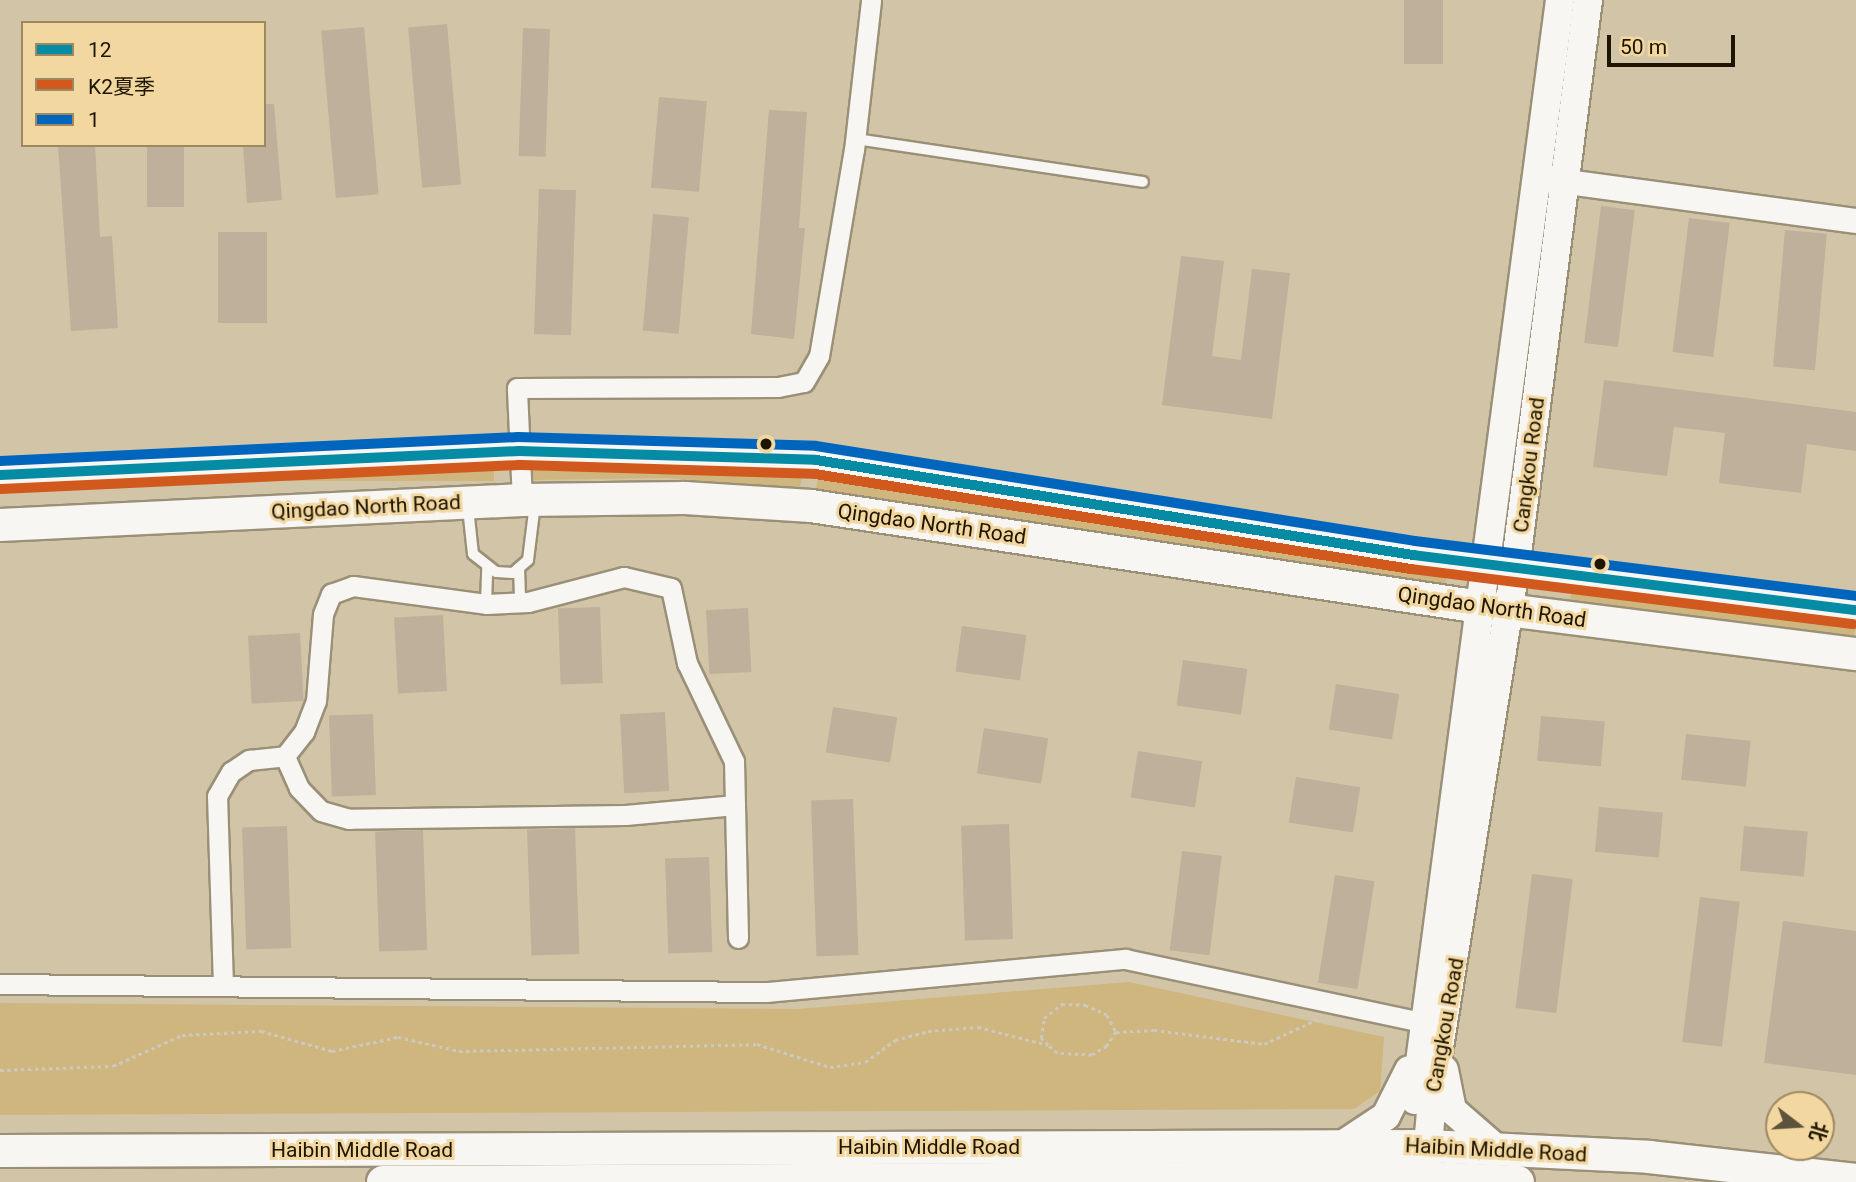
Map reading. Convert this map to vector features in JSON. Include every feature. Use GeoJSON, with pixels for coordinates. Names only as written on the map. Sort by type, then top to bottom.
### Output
{"type":"FeatureCollection","features":[{"type":"Feature","properties":{"kind":"main road","name":"Cangkou Road"},"geometry":{"type":"LineString","coordinates":[[1418,1177],[1428,1035],[1502,568],[1551,179],[1560,0]]}},
{"type":"Feature","properties":{"kind":"main road","name":"Cangkou Road"},"geometry":{"type":"LineString","coordinates":[[1551,179],[1588,0]]}},
{"type":"Feature","properties":{"kind":"main road","name":"Qingdao North Road"},"geometry":{"type":"LineString","coordinates":[[0,475],[519,450],[816,460],[1502,568],[1856,611]]}},
{"type":"Feature","properties":{"kind":"main road","name":"Qingdao North Road"},"geometry":{"type":"LineString","coordinates":[[0,524],[528,500],[685,498],[811,506],[1496,609],[1856,654]]}},
{"type":"Feature","properties":{"kind":"main road"},"geometry":{"type":"LineString","coordinates":[[1341,1146],[1396,1103],[1428,1035]]}},
{"type":"Feature","properties":{"kind":"main road"},"geometry":{"type":"LineString","coordinates":[[1428,1035],[1452,1110],[1497,1150]]}},
{"type":"Feature","properties":{"kind":"main road","name":"Haibin Middle Road"},"geometry":{"type":"LineString","coordinates":[[0,1151],[1419,1146],[1649,1157],[1856,1180]]}},
{"type":"Feature","properties":{"kind":"main road","name":"Haibin Middle Road"},"geometry":{"type":"LineString","coordinates":[[383,1182],[1418,1177],[1518,1182]]}},
{"type":"Feature","properties":{"kind":"street"},"geometry":{"type":"LineString","coordinates":[[528,500],[519,450],[517,388],[778,387],[804,382],[819,356],[856,139],[871,0]]}},
{"type":"Feature","properties":{"kind":"street"},"geometry":{"type":"LineString","coordinates":[[1551,179],[1856,221]]}},
{"type":"Feature","properties":{"kind":"street"},"geometry":{"type":"LineString","coordinates":[[223,986],[218,796],[231,772],[249,760],[285,757],[304,732],[316,701],[323,614],[331,594],[353,586],[486,604],[520,602],[624,577],[671,588],[687,663],[734,761],[738,938]]}},
{"type":"Feature","properties":{"kind":"street"},"geometry":{"type":"LineString","coordinates":[[285,757],[299,789],[321,811],[349,819],[625,815],[735,805]]}},
{"type":"Feature","properties":{"kind":"street"},"geometry":{"type":"LineString","coordinates":[[0,984],[767,992],[1125,959],[1342,1006],[1428,1035]]}},
{"type":"Feature","properties":{"kind":"lane"},"geometry":{"type":"LineString","coordinates":[[856,139],[1143,182]]}},
{"type":"Feature","properties":{"kind":"lane"},"geometry":{"type":"LineString","coordinates":[[468,502],[473,554],[487,568],[513,573],[528,560],[535,537],[528,500]]}},
{"type":"Feature","properties":{"kind":"lane"},"geometry":{"type":"LineString","coordinates":[[486,604],[487,568]]}},
{"type":"Feature","properties":{"kind":"lane"},"geometry":{"type":"LineString","coordinates":[[519,568],[520,602]]}},
{"type":"Feature","properties":{"kind":"path"},"geometry":{"type":"LineString","coordinates":[[1116,1032],[1107,1016],[1062,1004],[1044,1018],[1041,1038],[1057,1053],[1092,1055],[1116,1032],[1154,1030],[1264,1044],[1342,1006]]}},
{"type":"Feature","properties":{"kind":"path"},"geometry":{"type":"LineString","coordinates":[[0,1070],[113,1066],[182,1035],[261,1031],[332,1051],[398,1037],[459,1051],[757,1044],[830,1067],[866,1062],[895,1041],[928,1031],[978,1027],[1048,1045]]}},
{"type":"Feature","properties":{"kind":"shaded area"},"geometry":{"type":"Polygon","coordinates":[[[530,467],[731,469],[802,476],[800,488],[666,478],[531,480],[530,467]]]}},
{"type":"Feature","properties":{"kind":"shaded area"},"geometry":{"type":"Polygon","coordinates":[[[0,469],[494,469],[494,481],[0,481],[0,469]]]}},
{"type":"Feature","properties":{"kind":"shaded area"},"geometry":{"type":"Polygon","coordinates":[[[818,478],[1446,577],[1444,590],[816,491],[818,478]]]}},
{"type":"Feature","properties":{"kind":"shaded area"},"geometry":{"type":"Polygon","coordinates":[[[1572,586],[1856,621],[1853,644],[1569,609],[1572,586]]]}},
{"type":"Feature","properties":{"kind":"shaded area"},"geometry":{"type":"Polygon","coordinates":[[[1129,982],[1384,1037],[1380,1091],[1354,1109],[0,1115],[0,1003],[798,1009],[1129,982]]]}},
{"type":"Feature","properties":{"kind":"building"},"geometry":{"type":"Polygon","coordinates":[[[1404,0],[1443,0],[1443,64],[1404,64],[1404,0]]]}},
{"type":"Feature","properties":{"kind":"building"},"geometry":{"type":"Polygon","coordinates":[[[447,24],[461,184],[422,188],[408,27],[447,24]]]}},
{"type":"Feature","properties":{"kind":"building"},"geometry":{"type":"Polygon","coordinates":[[[364,27],[379,194],[336,198],[321,31],[364,27]]]}},
{"type":"Feature","properties":{"kind":"building"},"geometry":{"type":"Polygon","coordinates":[[[523,28],[550,29],[546,157],[519,156],[523,28]]]}},
{"type":"Feature","properties":{"kind":"building"},"geometry":{"type":"Polygon","coordinates":[[[659,97],[707,101],[699,192],[651,188],[659,97]]]}},
{"type":"Feature","properties":{"kind":"building"},"geometry":{"type":"Polygon","coordinates":[[[266,104],[274,104],[282,200],[247,203],[243,147],[266,147],[266,104]]]}},
{"type":"Feature","properties":{"kind":"building"},"geometry":{"type":"Polygon","coordinates":[[[769,110],[807,112],[799,228],[805,228],[794,339],[751,334],[769,110]]]}},
{"type":"Feature","properties":{"kind":"building"},"geometry":{"type":"Polygon","coordinates":[[[58,147],[95,147],[100,237],[112,236],[118,328],[71,331],[58,147]]]}},
{"type":"Feature","properties":{"kind":"building"},"geometry":{"type":"Polygon","coordinates":[[[147,147],[184,147],[184,207],[147,207],[147,147]]]}},
{"type":"Feature","properties":{"kind":"building"},"geometry":{"type":"Polygon","coordinates":[[[539,189],[576,190],[571,335],[534,334],[539,189]]]}},
{"type":"Feature","properties":{"kind":"building"},"geometry":{"type":"Polygon","coordinates":[[[1601,206],[1635,210],[1618,347],[1584,343],[1601,206]]]}},
{"type":"Feature","properties":{"kind":"building"},"geometry":{"type":"Polygon","coordinates":[[[653,214],[689,217],[679,334],[643,331],[653,214]]]}},
{"type":"Feature","properties":{"kind":"building"},"geometry":{"type":"Polygon","coordinates":[[[1689,218],[1730,223],[1713,357],[1673,352],[1689,218]]]}},
{"type":"Feature","properties":{"kind":"building"},"geometry":{"type":"Polygon","coordinates":[[[1785,230],[1827,234],[1815,370],[1773,366],[1785,230]]]}},
{"type":"Feature","properties":{"kind":"building"},"geometry":{"type":"Polygon","coordinates":[[[218,232],[267,232],[267,323],[218,323],[218,232]]]}},
{"type":"Feature","properties":{"kind":"building"},"geometry":{"type":"Polygon","coordinates":[[[1181,256],[1224,261],[1212,356],[1241,360],[1252,269],[1290,273],[1272,419],[1162,405],[1181,256]]]}},
{"type":"Feature","properties":{"kind":"building"},"geometry":{"type":"Polygon","coordinates":[[[1604,380],[1856,412],[1856,451],[1807,444],[1801,493],[1719,483],[1725,433],[1674,427],[1667,476],[1593,467],[1604,380]]]}},
{"type":"Feature","properties":{"kind":"building"},"geometry":{"type":"Polygon","coordinates":[[[600,607],[603,683],[561,684],[558,608],[600,607]]]}},
{"type":"Feature","properties":{"kind":"building"},"geometry":{"type":"Polygon","coordinates":[[[748,608],[751,672],[709,674],[706,610],[748,608]]]}},
{"type":"Feature","properties":{"kind":"building"},"geometry":{"type":"Polygon","coordinates":[[[443,615],[447,691],[398,693],[394,618],[443,615]]]}},
{"type":"Feature","properties":{"kind":"building"},"geometry":{"type":"Polygon","coordinates":[[[962,626],[1026,635],[1020,681],[956,672],[962,626]]]}},
{"type":"Feature","properties":{"kind":"building"},"geometry":{"type":"Polygon","coordinates":[[[300,633],[304,701],[252,704],[248,636],[300,633]]]}},
{"type":"Feature","properties":{"kind":"building"},"geometry":{"type":"Polygon","coordinates":[[[1183,660],[1247,669],[1241,715],[1177,706],[1183,660]]]}},
{"type":"Feature","properties":{"kind":"building"},"geometry":{"type":"Polygon","coordinates":[[[1336,684],[1399,694],[1392,739],[1329,729],[1336,684]]]}},
{"type":"Feature","properties":{"kind":"building"},"geometry":{"type":"Polygon","coordinates":[[[833,707],[897,717],[890,763],[826,752],[833,707]]]}},
{"type":"Feature","properties":{"kind":"building"},"geometry":{"type":"Polygon","coordinates":[[[665,712],[669,791],[624,793],[620,714],[665,712]]]}},
{"type":"Feature","properties":{"kind":"building"},"geometry":{"type":"Polygon","coordinates":[[[373,714],[376,795],[332,796],[329,716],[373,714]]]}},
{"type":"Feature","properties":{"kind":"building"},"geometry":{"type":"Polygon","coordinates":[[[1541,716],[1605,722],[1601,766],[1537,761],[1541,716]]]}},
{"type":"Feature","properties":{"kind":"building"},"geometry":{"type":"Polygon","coordinates":[[[984,728],[1048,738],[1041,784],[977,773],[984,728]]]}},
{"type":"Feature","properties":{"kind":"building"},"geometry":{"type":"Polygon","coordinates":[[[1686,734],[1751,741],[1746,787],[1681,780],[1686,734]]]}},
{"type":"Feature","properties":{"kind":"building"},"geometry":{"type":"Polygon","coordinates":[[[1138,751],[1202,761],[1195,808],[1131,797],[1138,751]]]}},
{"type":"Feature","properties":{"kind":"building"},"geometry":{"type":"Polygon","coordinates":[[[1296,777],[1360,787],[1353,833],[1289,822],[1296,777]]]}},
{"type":"Feature","properties":{"kind":"building"},"geometry":{"type":"Polygon","coordinates":[[[853,799],[858,955],[816,956],[811,800],[853,799]]]}},
{"type":"Feature","properties":{"kind":"building"},"geometry":{"type":"Polygon","coordinates":[[[1599,807],[1663,813],[1659,857],[1595,852],[1599,807]]]}},
{"type":"Feature","properties":{"kind":"building"},"geometry":{"type":"Polygon","coordinates":[[[1009,824],[1013,939],[965,941],[961,826],[1009,824]]]}},
{"type":"Feature","properties":{"kind":"building"},"geometry":{"type":"Polygon","coordinates":[[[287,826],[291,948],[246,949],[242,828],[287,826]]]}},
{"type":"Feature","properties":{"kind":"building"},"geometry":{"type":"Polygon","coordinates":[[[1744,826],[1808,832],[1804,876],[1740,871],[1744,826]]]}},
{"type":"Feature","properties":{"kind":"building"},"geometry":{"type":"Polygon","coordinates":[[[575,828],[579,954],[531,956],[527,830],[575,828]]]}},
{"type":"Feature","properties":{"kind":"building"},"geometry":{"type":"Polygon","coordinates":[[[423,830],[427,950],[379,952],[375,832],[423,830]]]}},
{"type":"Feature","properties":{"kind":"building"},"geometry":{"type":"Polygon","coordinates":[[[1182,851],[1222,856],[1210,955],[1170,950],[1182,851]]]}},
{"type":"Feature","properties":{"kind":"building"},"geometry":{"type":"Polygon","coordinates":[[[709,857],[712,952],[668,953],[665,859],[709,857]]]}},
{"type":"Feature","properties":{"kind":"building"},"geometry":{"type":"Polygon","coordinates":[[[1532,874],[1573,879],[1556,1013],[1516,1008],[1532,874]]]}},
{"type":"Feature","properties":{"kind":"building"},"geometry":{"type":"Polygon","coordinates":[[[1335,875],[1375,881],[1357,989],[1318,983],[1335,875]]]}},
{"type":"Feature","properties":{"kind":"building"},"geometry":{"type":"Polygon","coordinates":[[[1700,897],[1740,902],[1722,1047],[1682,1042],[1700,897]]]}},
{"type":"Feature","properties":{"kind":"building"},"geometry":{"type":"Polygon","coordinates":[[[1783,921],[1856,931],[1856,1075],[1764,1063],[1783,921]]]}},
{"type":"Feature","properties":{"kind":"transit line","name":"1"},"geometry":{"type":"LineString","coordinates":[[0,461],[518,437],[816,446],[1415,541],[1856,596]]}},
{"type":"Feature","properties":{"kind":"transit line","name":"12"},"geometry":{"type":"LineString","coordinates":[[0,475],[519,451],[816,460],[1413,555],[1856,610]]}},
{"type":"Feature","properties":{"kind":"transit line","name":"K2夏季"},"geometry":{"type":"LineString","coordinates":[[1,489],[519,465],[815,474],[1411,569],[1854,624]]}}]}
